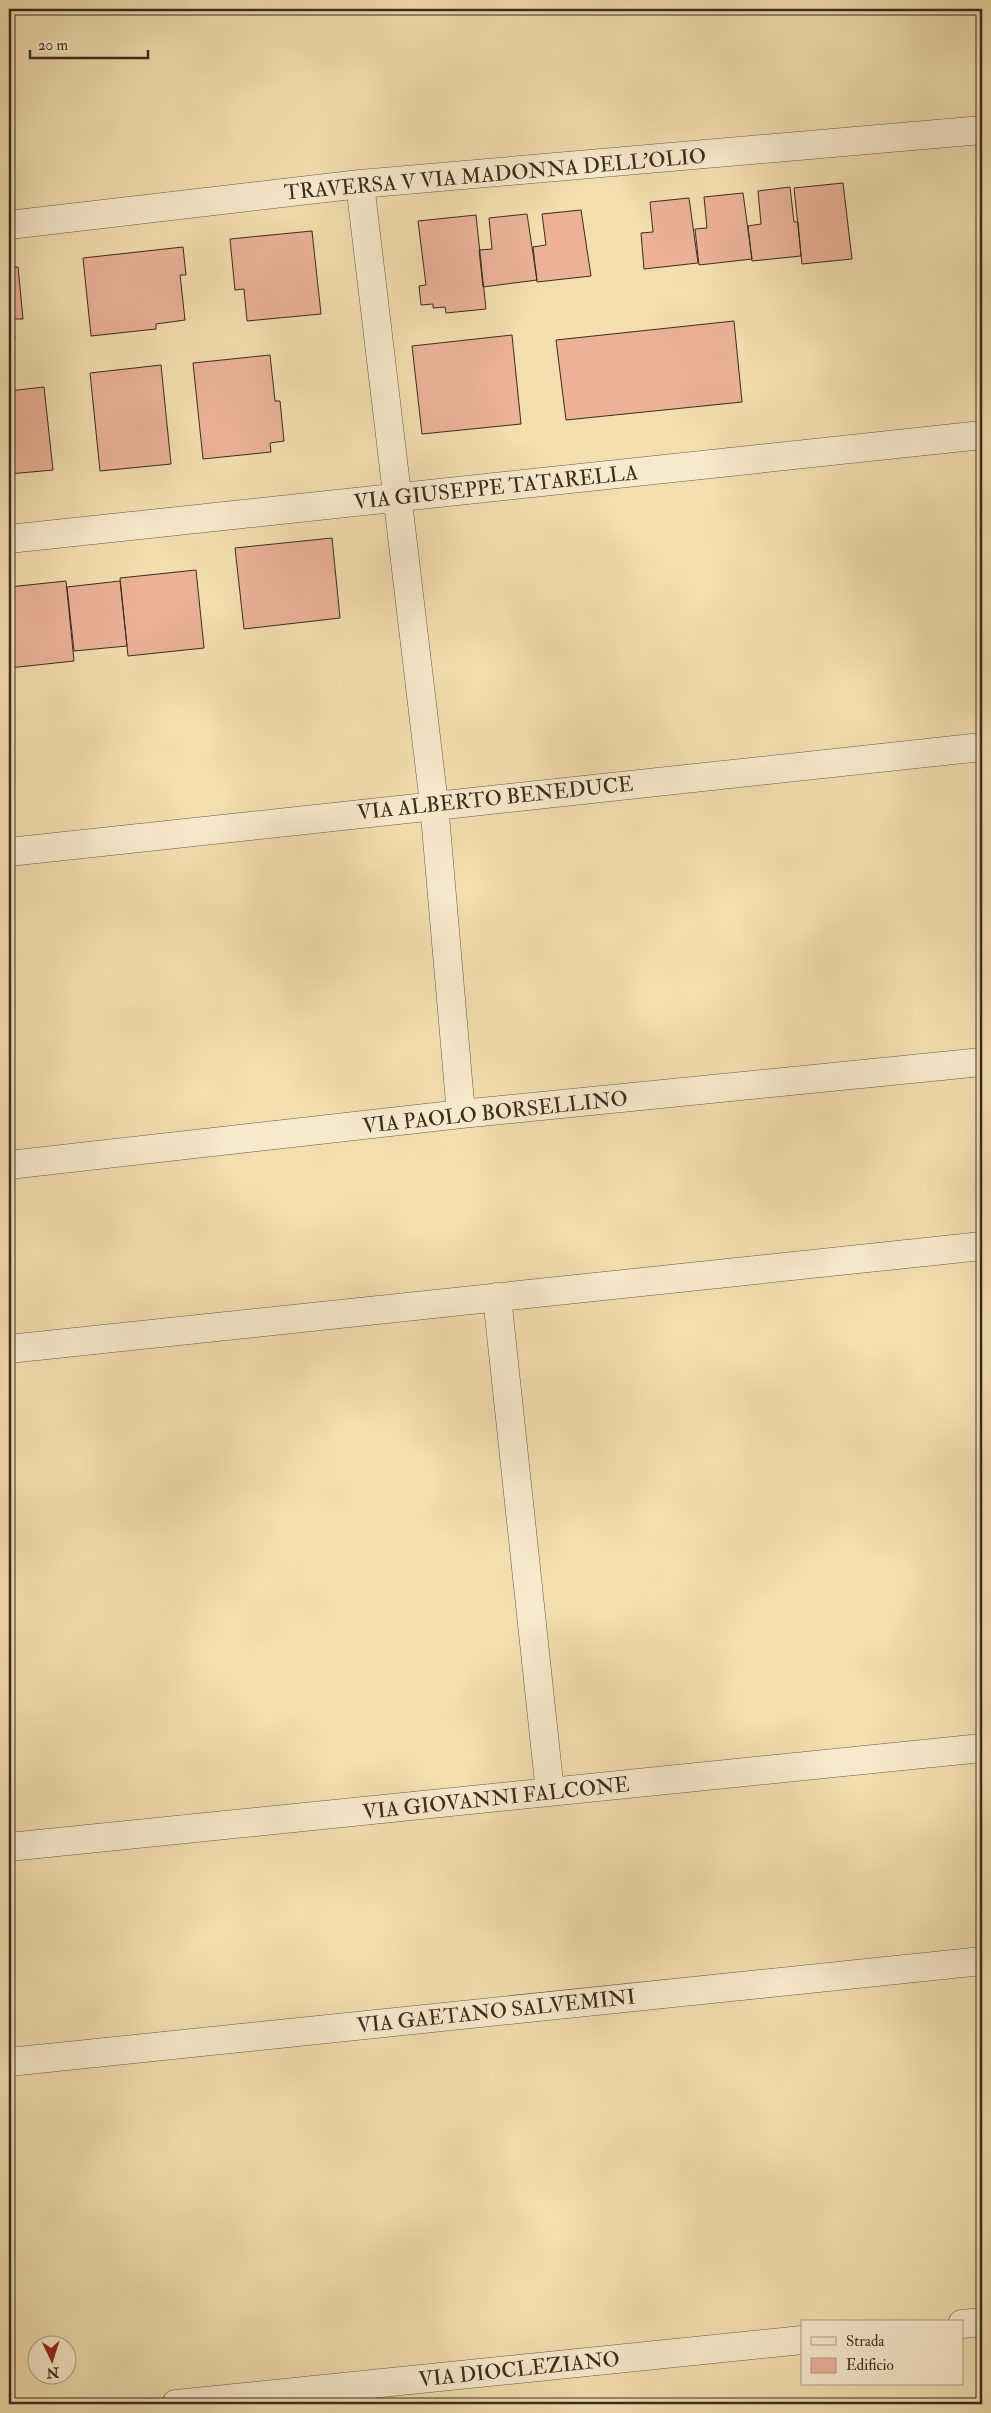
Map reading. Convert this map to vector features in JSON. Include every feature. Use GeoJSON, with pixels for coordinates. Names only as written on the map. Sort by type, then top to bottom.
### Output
{"type":"FeatureCollection","features":[{"type":"Feature","properties":{"kind":"street","name":"TRAVERSA V VIA MADONNA DELL'OLIO"},"geometry":{"type":"LineString","coordinates":[[9,224],[360,184],[982,130]]}},
{"type":"Feature","properties":{"kind":"street"},"geometry":{"type":"LineString","coordinates":[[360,184],[434,804],[461,1114]]}},
{"type":"Feature","properties":{"kind":"street","name":"VIA GIUSEPPE TATARELLA"},"geometry":{"type":"LineString","coordinates":[[9,539],[982,435]]}},
{"type":"Feature","properties":{"kind":"street","name":"VIA ALBERTO BENEDUCE"},"geometry":{"type":"LineString","coordinates":[[9,852],[434,804],[982,747]]}},
{"type":"Feature","properties":{"kind":"street","name":"VIA PAOLO BORSELLINO"},"geometry":{"type":"LineString","coordinates":[[9,1165],[461,1114],[982,1062]]}},
{"type":"Feature","properties":{"kind":"street"},"geometry":{"type":"LineString","coordinates":[[9,1349],[982,1246]]}},
{"type":"Feature","properties":{"kind":"street"},"geometry":{"type":"LineString","coordinates":[[497,1297],[550,1792]]}},
{"type":"Feature","properties":{"kind":"street","name":"VIA GIOVANNI FALCONE"},"geometry":{"type":"LineString","coordinates":[[9,1847],[982,1748]]}},
{"type":"Feature","properties":{"kind":"street","name":"VIA GAETANO SALVEMINI"},"geometry":{"type":"LineString","coordinates":[[9,2062],[982,1961]]}},
{"type":"Feature","properties":{"kind":"street"},"geometry":{"type":"LineString","coordinates":[[964,2324],[982,2322]]}},
{"type":"Feature","properties":{"kind":"street","name":"VIA DIOCLEZIANO"},"geometry":{"type":"LineString","coordinates":[[176,2404],[801,2340]]}},
{"type":"Feature","properties":{"kind":"building"},"geometry":{"type":"Polygon","coordinates":[[[843,183],[852,259],[802,264],[794,188],[843,183]]]}},
{"type":"Feature","properties":{"kind":"building"},"geometry":{"type":"Polygon","coordinates":[[[790,187],[794,222],[798,222],[801,256],[752,261],[748,226],[761,224],[758,191],[790,187]]]}},
{"type":"Feature","properties":{"kind":"building"},"geometry":{"type":"Polygon","coordinates":[[[743,193],[752,259],[699,265],[695,229],[707,228],[704,197],[743,193]]]}},
{"type":"Feature","properties":{"kind":"building"},"geometry":{"type":"Polygon","coordinates":[[[689,198],[698,263],[644,269],[641,233],[653,232],[650,202],[689,198]]]}},
{"type":"Feature","properties":{"kind":"building"},"geometry":{"type":"Polygon","coordinates":[[[581,210],[591,276],[537,282],[533,247],[546,245],[542,214],[581,210]]]}},
{"type":"Feature","properties":{"kind":"building"},"geometry":{"type":"Polygon","coordinates":[[[527,214],[537,280],[483,287],[479,250],[492,249],[489,218],[527,214]]]}},
{"type":"Feature","properties":{"kind":"building"},"geometry":{"type":"Polygon","coordinates":[[[476,215],[486,309],[446,313],[445,307],[433,308],[433,304],[421,305],[419,286],[426,285],[418,221],[476,215]]]}},
{"type":"Feature","properties":{"kind":"building"},"geometry":{"type":"Polygon","coordinates":[[[312,231],[321,314],[247,321],[244,289],[235,290],[230,239],[312,231]]]}},
{"type":"Feature","properties":{"kind":"building"},"geometry":{"type":"Polygon","coordinates":[[[183,247],[186,275],[180,275],[185,320],[156,324],[156,329],[91,336],[83,258],[183,247]]]}},
{"type":"Feature","properties":{"kind":"building"},"geometry":{"type":"Polygon","coordinates":[[[9,261],[11,261],[12,267],[18,267],[23,319],[13,319],[15,340],[9,341],[9,261]]]}},
{"type":"Feature","properties":{"kind":"building"},"geometry":{"type":"Polygon","coordinates":[[[734,321],[742,402],[566,420],[556,340],[734,321]]]}},
{"type":"Feature","properties":{"kind":"building"},"geometry":{"type":"Polygon","coordinates":[[[512,335],[521,424],[422,434],[412,346],[512,335]]]}},
{"type":"Feature","properties":{"kind":"building"},"geometry":{"type":"Polygon","coordinates":[[[270,355],[275,401],[280,401],[284,441],[270,443],[271,452],[203,459],[193,363],[270,355]]]}},
{"type":"Feature","properties":{"kind":"building"},"geometry":{"type":"Polygon","coordinates":[[[161,365],[171,464],[100,471],[90,373],[161,365]]]}},
{"type":"Feature","properties":{"kind":"building"},"geometry":{"type":"Polygon","coordinates":[[[44,387],[53,470],[9,474],[9,391],[44,387]]]}},
{"type":"Feature","properties":{"kind":"building"},"geometry":{"type":"Polygon","coordinates":[[[332,538],[340,618],[244,629],[235,548],[332,538]]]}},
{"type":"Feature","properties":{"kind":"building"},"geometry":{"type":"Polygon","coordinates":[[[196,570],[204,648],[128,656],[120,578],[196,570]]]}},
{"type":"Feature","properties":{"kind":"building"},"geometry":{"type":"Polygon","coordinates":[[[66,581],[74,661],[9,668],[9,587],[66,581]]]}},
{"type":"Feature","properties":{"kind":"building"},"geometry":{"type":"Polygon","coordinates":[[[120,581],[127,646],[74,651],[67,587],[120,581]]]}}]}
